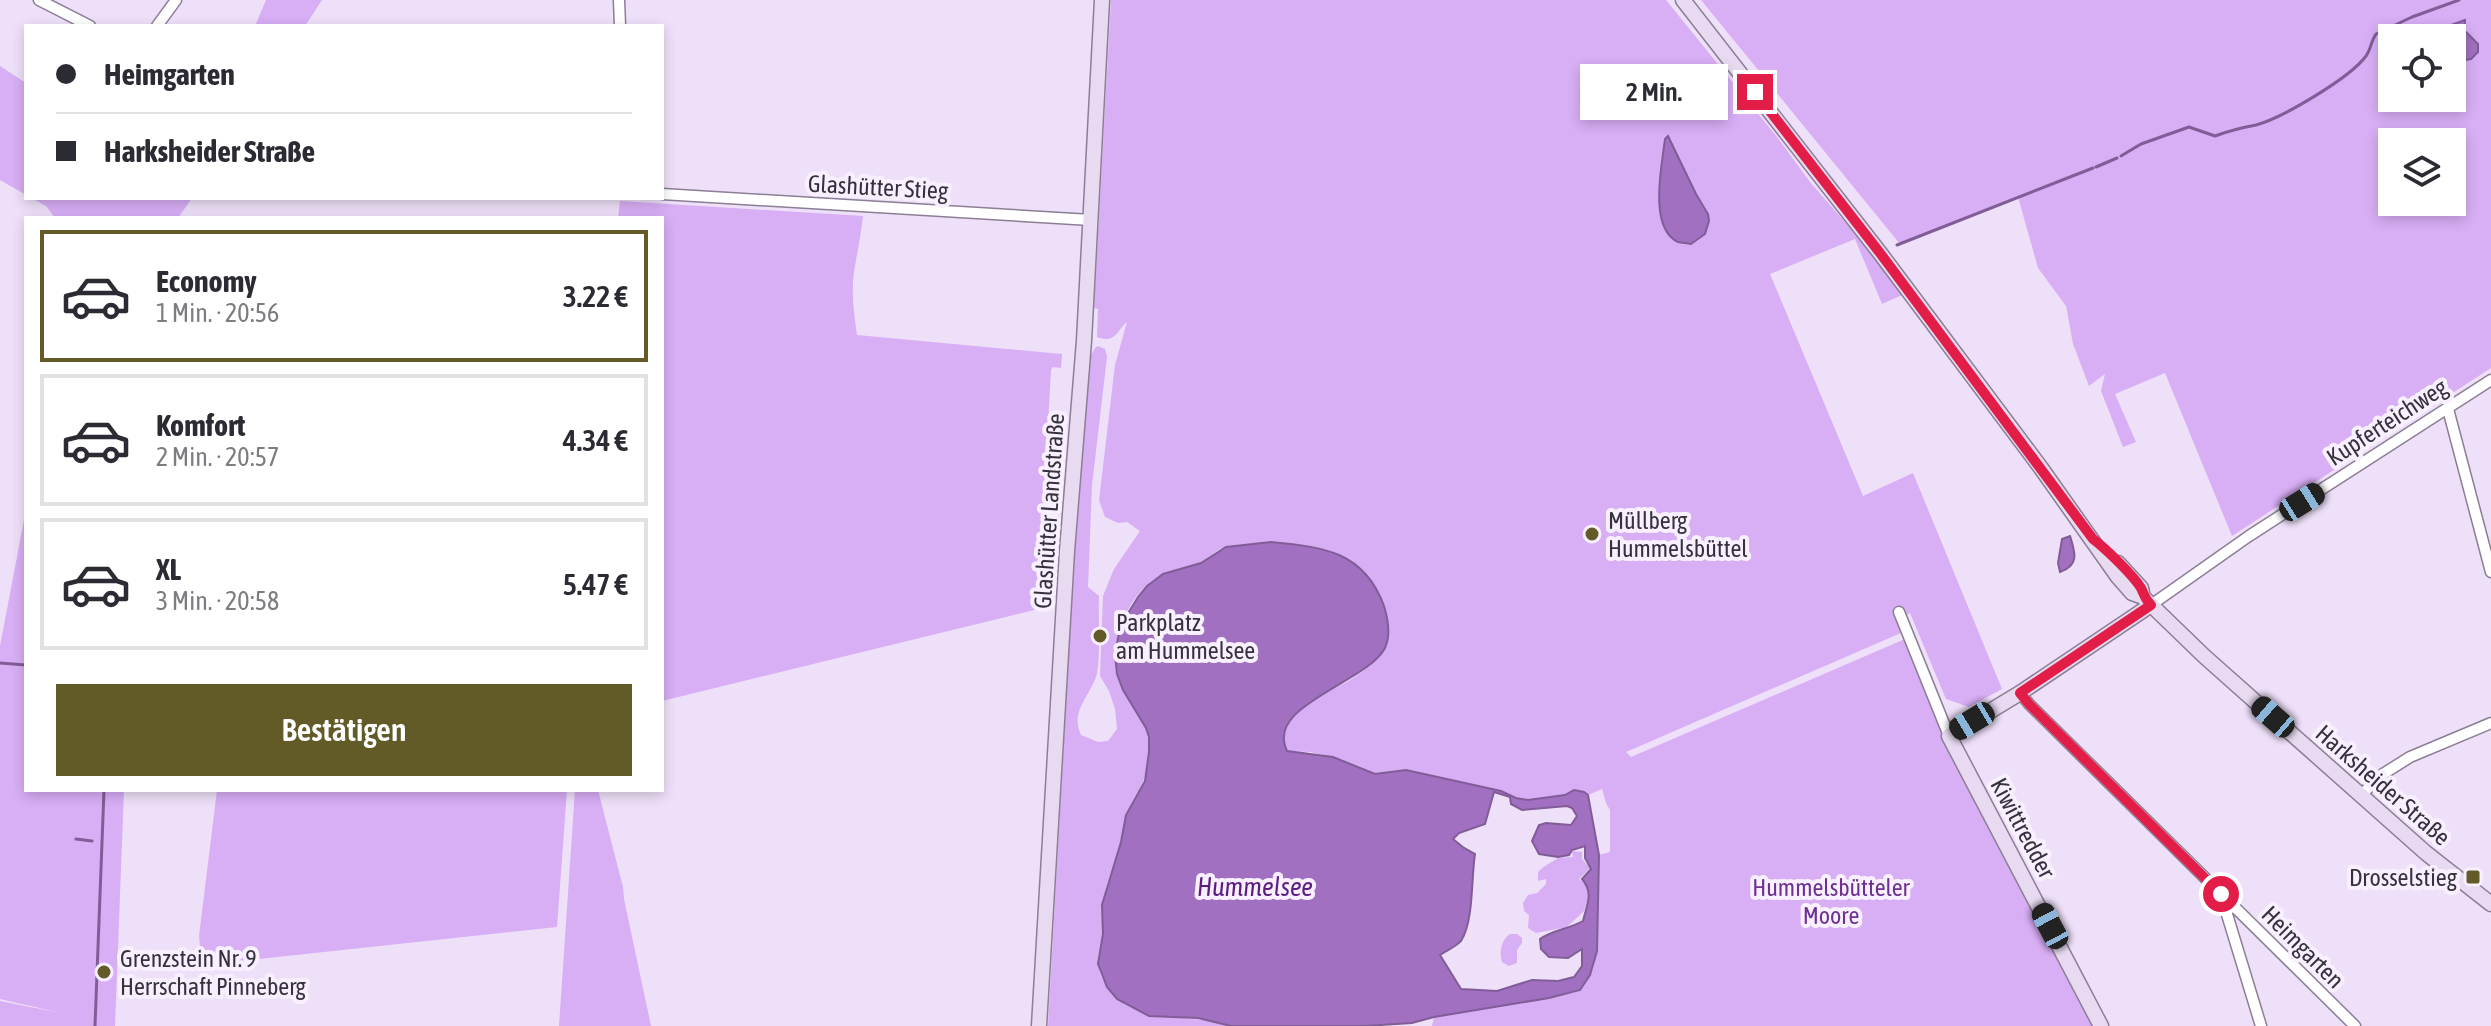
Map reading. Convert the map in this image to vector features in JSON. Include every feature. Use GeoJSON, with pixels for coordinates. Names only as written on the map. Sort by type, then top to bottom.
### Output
{"type":"FeatureCollection","features":[{"type":"Feature","properties":{"kind":"street"},"geometry":{"type":"LineString","coordinates":[[39,0],[86,24]]}},
{"type":"Feature","properties":{"kind":"street"},"geometry":{"type":"LineString","coordinates":[[158,24],[176,0]]}},
{"type":"Feature","properties":{"kind":"street"},"geometry":{"type":"LineString","coordinates":[[619,0],[620,24]]}},
{"type":"Feature","properties":{"kind":"street","name":"Glashütter Landstraße"},"geometry":{"type":"LineString","coordinates":[[1039,1026],[1067,551],[1084,341],[1102,0]]}},
{"type":"Feature","properties":{"kind":"street","name":"Harksheider Straße"},"geometry":{"type":"LineString","coordinates":[[1683,0],[1880,253],[2093,539],[2141,588],[2147,601],[2204,656],[2426,853],[2491,904]]}},
{"type":"Feature","properties":{"kind":"street","name":"Glashütter Stieg"},"geometry":{"type":"LineString","coordinates":[[664,194],[1091,220]]}},
{"type":"Feature","properties":{"kind":"street","name":"Kupferteichweg"},"geometry":{"type":"LineString","coordinates":[[2020,693],[2107,632],[2119,627],[2147,601],[2491,380]]}},
{"type":"Feature","properties":{"kind":"street"},"geometry":{"type":"LineString","coordinates":[[2448,409],[2491,572]]}},
{"type":"Feature","properties":{"kind":"street","name":"Kiwittredder"},"geometry":{"type":"LineString","coordinates":[[1899,612],[1949,736],[2101,1026]]}},
{"type":"Feature","properties":{"kind":"street"},"geometry":{"type":"LineString","coordinates":[[1949,736],[2020,693]]}},
{"type":"Feature","properties":{"kind":"street","name":"Heimgarten"},"geometry":{"type":"LineString","coordinates":[[2020,693],[2355,1026]]}},
{"type":"Feature","properties":{"kind":"street"},"geometry":{"type":"LineString","coordinates":[[2361,795],[2383,774],[2410,757],[2491,723]]}},
{"type":"Feature","properties":{"kind":"street"},"geometry":{"type":"LineString","coordinates":[[2221,894],[2261,1026]]}},
{"type":"Feature","properties":{"kind":"green space"},"geometry":{"type":"Polygon","coordinates":[[[266,0],[322,0],[306,24],[256,24],[266,0]]]}},
{"type":"Feature","properties":{"kind":"green space","name":"Hummelsbütteler Moore"},"geometry":{"type":"Polygon","coordinates":[[[1111,0],[1666,0],[1902,295],[1882,304],[1855,239],[1770,274],[1863,496],[1913,473],[2002,689],[1969,707],[1946,699],[1910,613],[1896,620],[1901,633],[1626,752],[1631,757],[1905,639],[2096,1026],[1432,1026],[1434,1017],[1549,998],[1583,987],[1593,969],[1597,951],[1599,855],[1610,852],[1610,810],[1602,789],[1588,795],[1574,790],[1565,795],[1528,800],[1406,770],[1375,774],[1333,757],[1287,751],[1284,738],[1286,726],[1293,716],[1361,672],[1377,657],[1388,640],[1361,568],[1321,550],[1280,545],[1226,547],[1195,565],[1161,575],[1134,599],[1116,645],[1118,678],[1144,723],[1149,737],[1149,751],[1146,775],[1129,807],[1106,890],[1098,959],[1100,972],[1108,988],[1132,1008],[1231,1026],[1048,1026],[1077,507],[1091,355],[1098,346],[1105,349],[1107,357],[1092,485],[1088,587],[1099,596],[1098,661],[1096,677],[1079,712],[1078,727],[1081,735],[1098,742],[1108,741],[1117,729],[1115,709],[1100,676],[1103,596],[1114,569],[1140,531],[1127,522],[1118,523],[1105,517],[1099,500],[1115,365],[1127,322],[1112,338],[1097,337],[1098,309],[1094,308],[1111,0]],[[1668,137],[1665,139],[1659,209],[1708,214],[1668,137]]]}},
{"type":"Feature","properties":{"kind":"green space"},"geometry":{"type":"Polygon","coordinates":[[[1701,0],[2491,0],[2491,368],[2232,536],[2165,373],[2115,394],[2136,442],[2123,447],[2101,391],[2105,374],[2089,386],[2073,344],[2066,306],[2038,268],[2018,197],[1900,244],[1701,0]]]}},
{"type":"Feature","properties":{"kind":"green space"},"geometry":{"type":"Polygon","coordinates":[[[0,66],[24,82],[24,194],[0,180],[0,66]]]}},
{"type":"Feature","properties":{"kind":"green space"},"geometry":{"type":"Polygon","coordinates":[[[36,200],[191,200],[179,216],[54,216],[46,206],[36,200]]]}},
{"type":"Feature","properties":{"kind":"green space"},"geometry":{"type":"Polygon","coordinates":[[[620,201],[863,216],[853,280],[857,335],[1062,354],[1061,368],[1053,367],[1051,370],[1038,609],[664,701],[664,216],[618,216],[620,201]]]}},
{"type":"Feature","properties":{"kind":"green space"},"geometry":{"type":"Polygon","coordinates":[[[24,520],[24,792],[124,792],[115,1026],[0,1026],[0,1001],[61,1013],[0,999],[0,646],[24,520]]]}},
{"type":"Feature","properties":{"kind":"green space"},"geometry":{"type":"Polygon","coordinates":[[[217,792],[567,792],[557,927],[202,965],[199,936],[217,792]]]}},
{"type":"Feature","properties":{"kind":"green space"},"geometry":{"type":"Polygon","coordinates":[[[575,792],[599,792],[623,887],[651,1026],[559,1026],[575,792]]]}},
{"type":"Feature","properties":{"kind":"green space"},"geometry":{"type":"Polygon","coordinates":[[[1572,851],[1582,852],[1582,859],[1590,868],[1579,879],[1587,886],[1589,896],[1584,911],[1567,927],[1536,933],[1528,928],[1529,915],[1524,911],[1523,903],[1528,895],[1537,893],[1546,884],[1546,879],[1538,881],[1538,872],[1558,858],[1573,857],[1572,851]]]}},
{"type":"Feature","properties":{"kind":"green space"},"geometry":{"type":"Polygon","coordinates":[[[1510,934],[1517,934],[1522,938],[1522,943],[1517,950],[1517,963],[1509,966],[1502,962],[1501,950],[1510,934]]]}},
{"type":"Feature","properties":{"kind":"water"},"geometry":{"type":"Polygon","coordinates":[[[2466,32],[2478,44],[2478,52],[2466,60],[2466,32]]]}},
{"type":"Feature","properties":{"kind":"water"},"geometry":{"type":"Polygon","coordinates":[[[1668,136],[1708,214],[1705,234],[1691,244],[1678,242],[1669,235],[1660,210],[1660,179],[1665,139],[1668,136]]]}},
{"type":"Feature","properties":{"kind":"water"},"geometry":{"type":"Polygon","coordinates":[[[2070,536],[2073,562],[2060,572],[2058,563],[2062,539],[2070,536]]]}},
{"type":"Feature","properties":{"kind":"water","name":"Hummelsee"},"geometry":{"type":"Polygon","coordinates":[[[1271,542],[1308,546],[1340,555],[1365,574],[1376,588],[1387,616],[1385,648],[1375,661],[1303,707],[1290,720],[1284,735],[1287,751],[1333,757],[1375,774],[1406,770],[1528,800],[1565,795],[1574,790],[1588,795],[1599,855],[1597,951],[1590,975],[1580,990],[1412,1023],[1231,1026],[1198,1018],[1149,1016],[1117,999],[1107,987],[1098,964],[1103,934],[1102,905],[1126,815],[1145,781],[1149,752],[1146,728],[1117,674],[1115,655],[1120,626],[1147,586],[1163,574],[1201,563],[1226,547],[1271,542]],[[1494,792],[1485,824],[1459,833],[1453,839],[1475,854],[1465,933],[1459,943],[1440,955],[1461,989],[1497,991],[1532,980],[1558,981],[1574,977],[1582,966],[1582,949],[1568,958],[1549,957],[1541,949],[1540,939],[1583,921],[1589,894],[1582,879],[1591,869],[1585,858],[1585,846],[1558,857],[1539,854],[1532,841],[1539,825],[1571,825],[1577,816],[1567,806],[1522,810],[1511,804],[1510,797],[1494,792]]]}},
{"type":"Feature","properties":{"kind":"waterway"},"geometry":{"type":"LineString","coordinates":[[2121,156],[2141,144],[2189,127],[2215,136],[2268,121],[2346,75],[2368,53],[2376,34],[2459,0]]}},
{"type":"Feature","properties":{"kind":"waterway"},"geometry":{"type":"LineString","coordinates":[[2096,167],[2117,158]]}},
{"type":"Feature","properties":{"kind":"waterway"},"geometry":{"type":"LineString","coordinates":[[1897,245],[2093,168]]}},
{"type":"Feature","properties":{"kind":"waterway"},"geometry":{"type":"LineString","coordinates":[[0,663],[24,665]]}},
{"type":"Feature","properties":{"kind":"waterway"},"geometry":{"type":"LineString","coordinates":[[95,1026],[104,792]]}},
{"type":"Feature","properties":{"kind":"waterway"},"geometry":{"type":"LineString","coordinates":[[76,839],[92,841]]}},
{"type":"Feature","properties":{"kind":"place","name":"Müllberg Hummelsbüttel"},"geometry":{"type":"Point","coordinates":[1592,534]}},
{"type":"Feature","properties":{"kind":"place","name":"Parkplatz am Hummelsee"},"geometry":{"type":"Point","coordinates":[1100,636]}},
{"type":"Feature","properties":{"kind":"place","name":"Drosselstieg"},"geometry":{"type":"Point","coordinates":[2473,877]}},
{"type":"Feature","properties":{"kind":"place","name":"Grenzstein Nr. 9 Herrschaft Pinneberg"},"geometry":{"type":"Point","coordinates":[104,972]}},
{"type":"Feature","properties":{"kind":"route"},"geometry":{"type":"LineString","coordinates":[[1755,92],[1880,253],[2093,539],[2141,588],[2143,597],[2151,605],[2020,693],[2221,894]]}}]}
